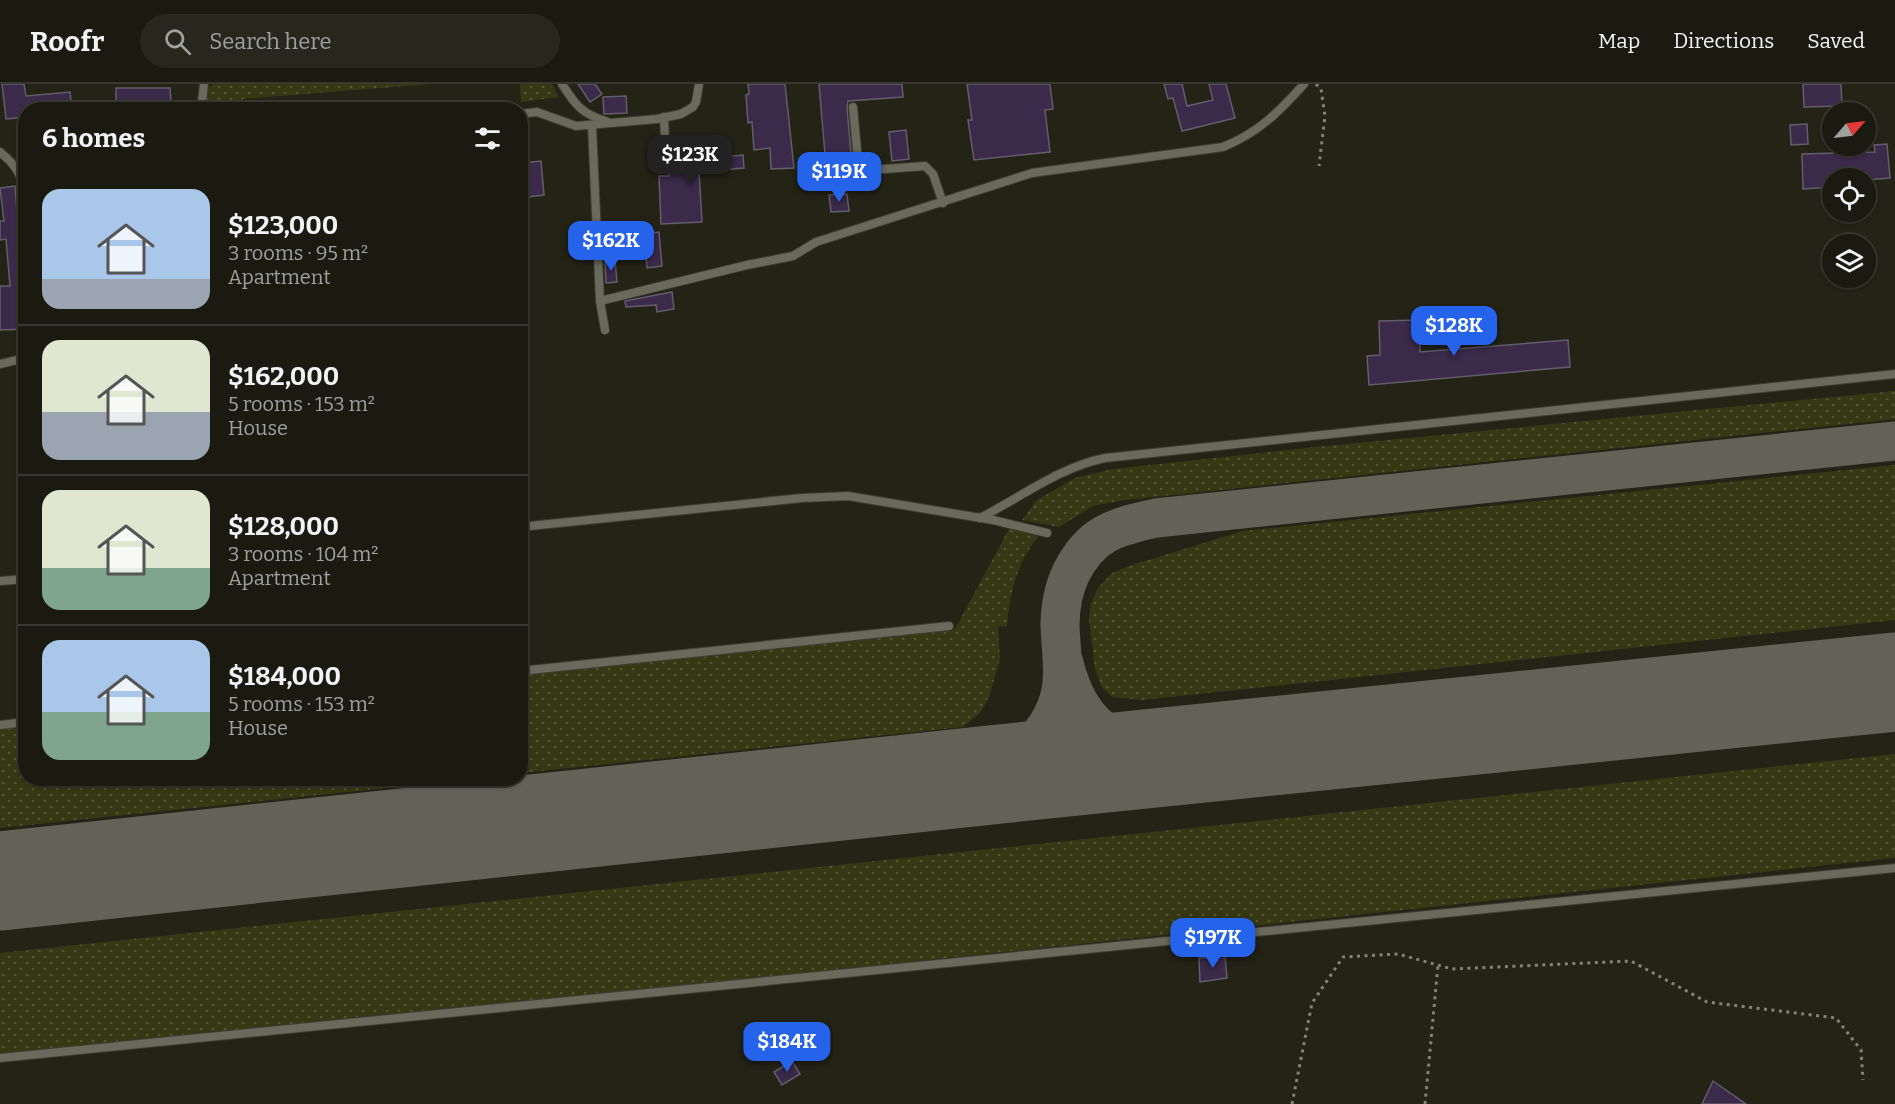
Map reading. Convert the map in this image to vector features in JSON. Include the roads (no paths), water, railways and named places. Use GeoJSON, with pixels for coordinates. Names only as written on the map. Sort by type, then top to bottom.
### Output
{"type":"FeatureCollection","features":[{"type":"Feature","properties":{"kind":"lane"},"geometry":{"type":"LineString","coordinates":[[202,102],[204,84]]}},
{"type":"Feature","properties":{"kind":"lane"},"geometry":{"type":"LineString","coordinates":[[562,84],[581,111],[592,118],[611,123]]}},
{"type":"Feature","properties":{"kind":"lane"},"geometry":{"type":"LineString","coordinates":[[528,113],[537,112],[576,126],[664,117],[681,114],[693,107],[699,84]]}},
{"type":"Feature","properties":{"kind":"lane"},"geometry":{"type":"LineString","coordinates":[[600,301],[793,256],[816,242],[1032,173],[1223,147],[1244,139],[1261,127],[1304,84]]}},
{"type":"Feature","properties":{"kind":"lane"},"geometry":{"type":"LineString","coordinates":[[853,107],[859,171]]}},
{"type":"Feature","properties":{"kind":"lane"},"geometry":{"type":"LineString","coordinates":[[664,117],[666,164]]}},
{"type":"Feature","properties":{"kind":"lane"},"geometry":{"type":"LineString","coordinates":[[592,126],[600,301],[604,330]]}},
{"type":"Feature","properties":{"kind":"lane"},"geometry":{"type":"LineString","coordinates":[[0,152],[16,166],[18,171]]}},
{"type":"Feature","properties":{"kind":"lane"},"geometry":{"type":"LineString","coordinates":[[817,174],[925,166],[933,174],[943,202]]}},
{"type":"Feature","properties":{"kind":"lane"},"geometry":{"type":"LineString","coordinates":[[0,364],[18,360]]}},
{"type":"Feature","properties":{"kind":"lane"},"geometry":{"type":"LineString","coordinates":[[980,518],[1058,474],[1089,461],[1105,458],[1895,374]]}},
{"type":"Feature","properties":{"kind":"lane"},"geometry":{"type":"LineString","coordinates":[[528,526],[802,498],[849,496],[980,518],[1047,533]]}},
{"type":"Feature","properties":{"kind":"lane"},"geometry":{"type":"LineString","coordinates":[[0,581],[18,580]]}},
{"type":"Feature","properties":{"kind":"lane"},"geometry":{"type":"LineString","coordinates":[[528,670],[949,626]]}},
{"type":"Feature","properties":{"kind":"lane"},"geometry":{"type":"LineString","coordinates":[[0,725],[18,723]]}},
{"type":"Feature","properties":{"kind":"lane"},"geometry":{"type":"LineString","coordinates":[[0,1058],[1895,868]]}}]}
